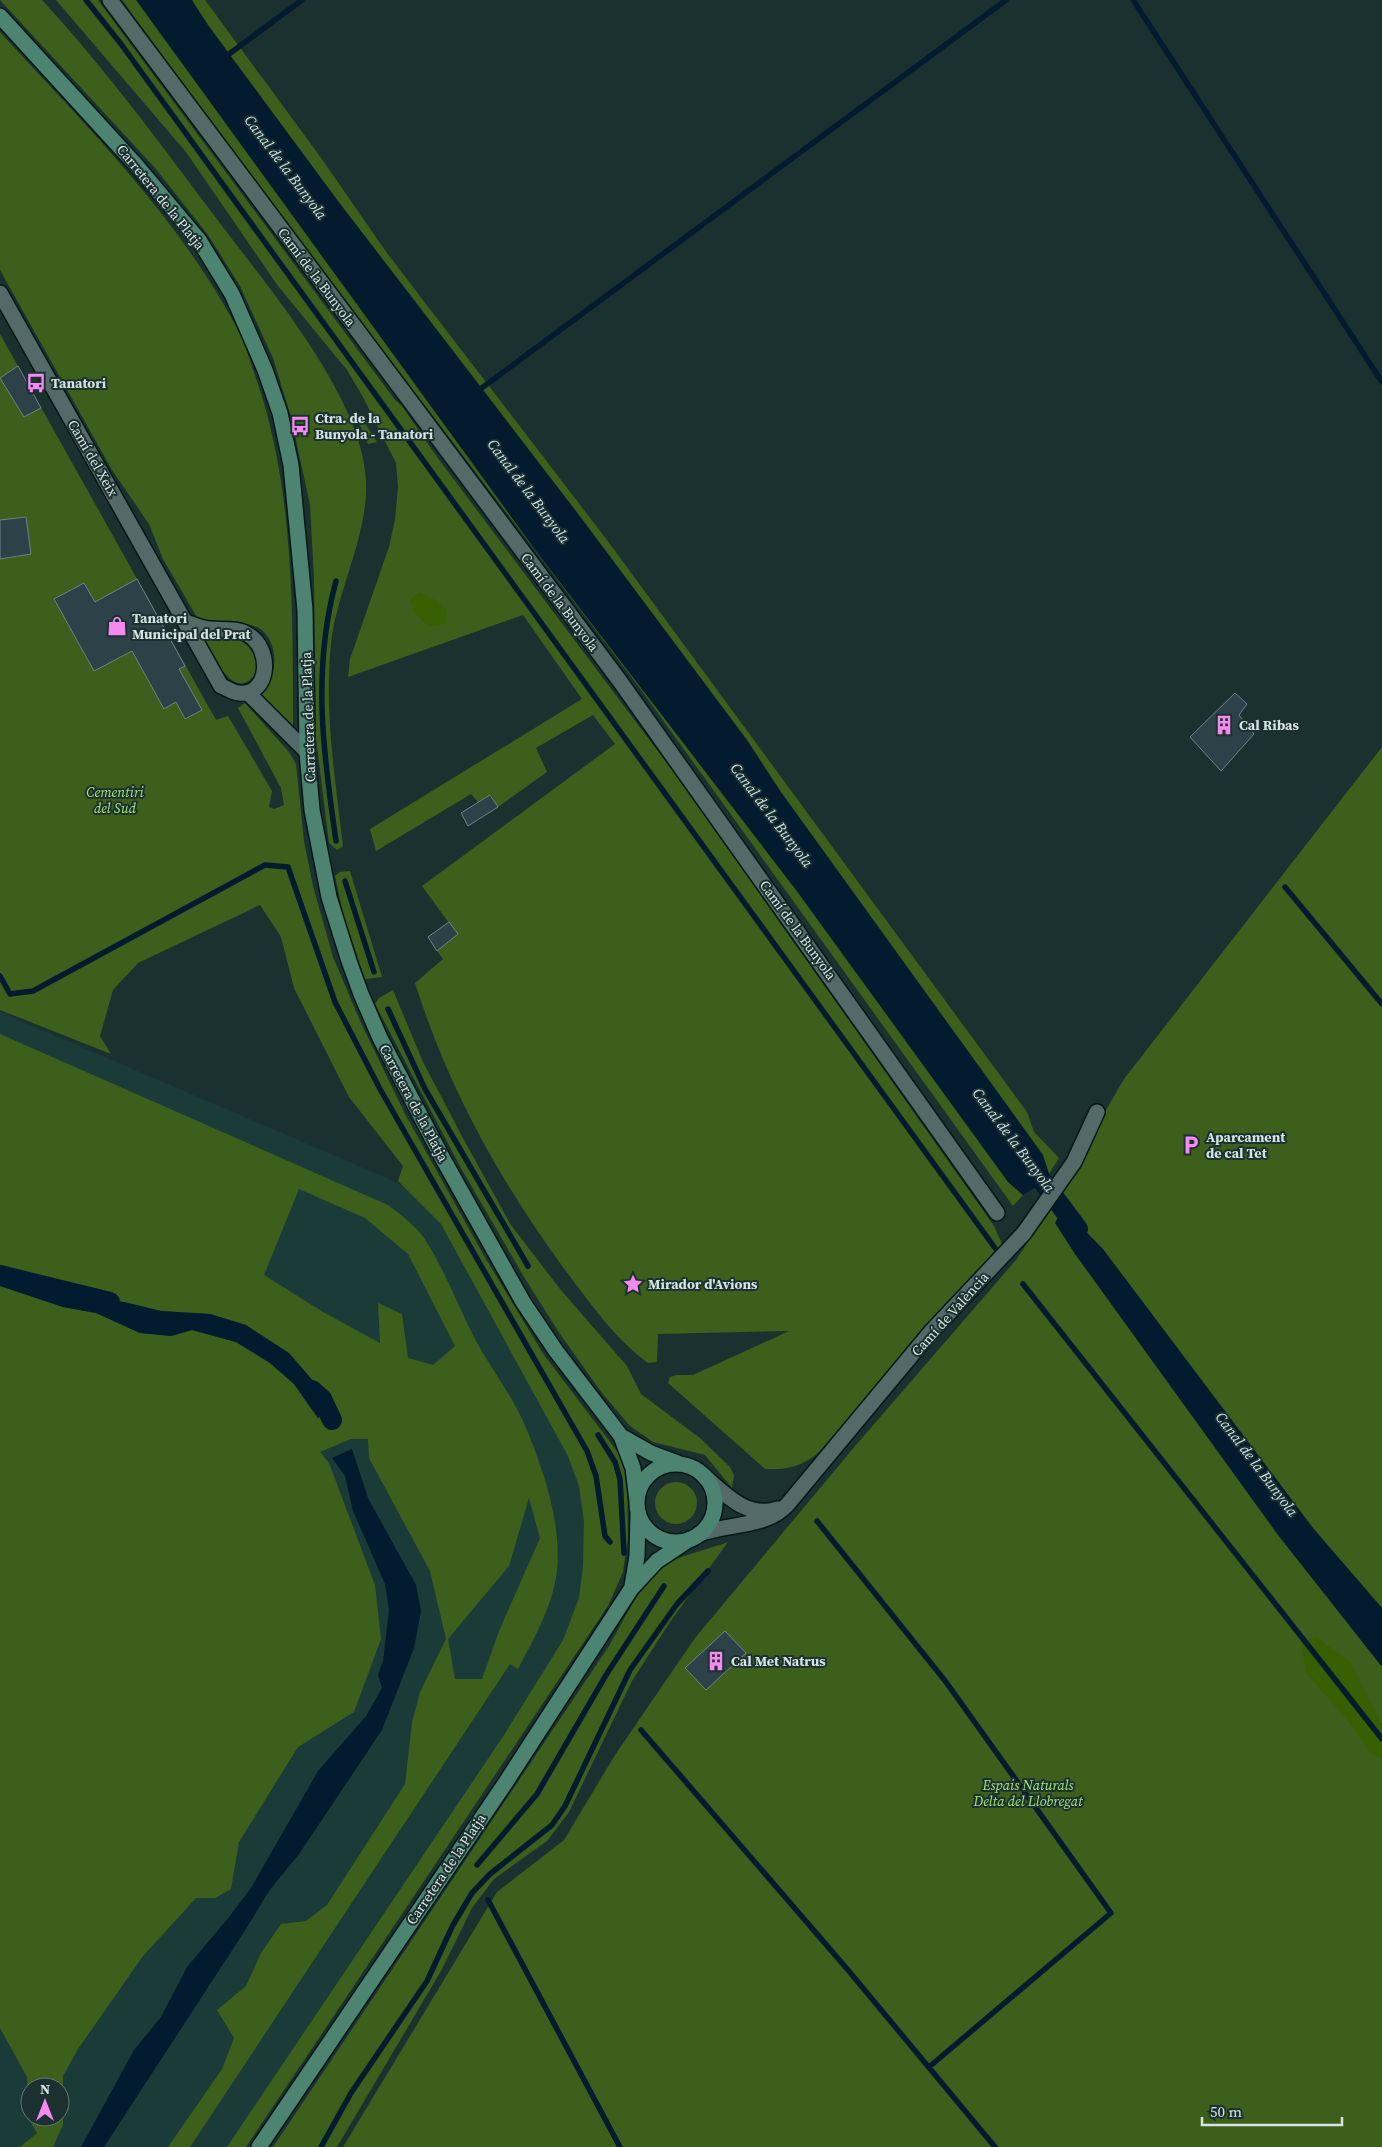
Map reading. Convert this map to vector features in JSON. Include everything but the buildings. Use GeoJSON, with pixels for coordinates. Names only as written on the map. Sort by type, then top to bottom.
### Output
{"type":"FeatureCollection","features":[{"type":"Feature","properties":{"kind":"street","name":"Camí de la Bunyola"},"geometry":{"type":"LineString","coordinates":[[110,0],[619,680],[997,1213]]}},
{"type":"Feature","properties":{"kind":"street","name":"Carretera de la Platja"},"geometry":{"type":"LineString","coordinates":[[0,16],[136,165],[199,240],[232,294],[264,370],[280,413],[294,492],[306,610],[307,752],[312,810],[329,897],[360,994],[380,1038],[443,1159],[523,1302],[556,1351],[621,1436],[633,1468],[638,1507],[636,1563],[631,1590]]}},
{"type":"Feature","properties":{"kind":"street","name":"Camí del Xeix"},"geometry":{"type":"LineString","coordinates":[[0,293],[221,686],[237,694],[248,693]]}},
{"type":"Feature","properties":{"kind":"street"},"geometry":{"type":"LineString","coordinates":[[186,622],[205,628],[246,633],[256,641],[263,650],[266,663],[257,687],[248,693],[307,752]]}},
{"type":"Feature","properties":{"kind":"street","name":"Camí de València"},"geometry":{"type":"LineString","coordinates":[[695,1537],[731,1525],[761,1521],[778,1514],[787,1505],[930,1334],[1030,1225],[1069,1170],[1097,1112]]}},
{"type":"Feature","properties":{"kind":"street","name":"Carretera de la Platja"},"geometry":{"type":"LineString","coordinates":[[621,1436],[651,1453],[685,1465]]}},
{"type":"Feature","properties":{"kind":"street"},"geometry":{"type":"LineString","coordinates":[[704,1476],[711,1486],[715,1506],[707,1526],[695,1537],[680,1542],[658,1538],[649,1532],[638,1507],[639,1490],[652,1472],[673,1464],[685,1465],[704,1476],[727,1496],[746,1509],[760,1512],[774,1510],[787,1505]]}},
{"type":"Feature","properties":{"kind":"street","name":"Carretera de la Platja"},"geometry":{"type":"LineString","coordinates":[[259,2147],[506,1782],[631,1590],[657,1561],[695,1537]]}},
{"type":"Feature","properties":{"kind":"shaded area"},"geometry":{"type":"Polygon","coordinates":[[[0,1012],[382,1176],[410,1190],[445,1215],[580,1456],[594,1566],[572,1647],[241,2147],[0,2147],[0,1012]]]}},
{"type":"Feature","properties":{"kind":"green space"},"geometry":{"type":"Polygon","coordinates":[[[0,0],[42,0],[65,25],[108,76],[281,303],[329,376],[348,412],[361,447],[366,481],[363,520],[332,636],[329,715],[343,846],[337,850],[329,843],[316,738],[314,578],[310,505],[291,417],[273,358],[240,286],[208,235],[156,169],[0,0]]]}},
{"type":"Feature","properties":{"kind":"green space"},"geometry":{"type":"Polygon","coordinates":[[[56,0],[98,0],[675,774],[994,1226],[1003,1246],[992,1253],[995,1259],[818,1453],[805,1462],[787,1468],[765,1469],[668,1383],[670,1377],[693,1375],[789,1331],[658,1334],[657,1362],[648,1363],[624,1343],[565,1270],[498,1168],[443,1060],[415,983],[443,959],[437,951],[457,934],[422,886],[615,744],[593,715],[536,748],[547,772],[498,807],[491,795],[478,802],[471,794],[376,851],[370,829],[582,699],[523,615],[348,677],[350,659],[389,547],[395,520],[398,487],[396,463],[363,397],[347,370],[278,286],[186,152],[56,0]]]}},
{"type":"Feature","properties":{"kind":"green space"},"geometry":{"type":"Polygon","coordinates":[[[122,0],[143,0],[1017,1180],[1023,1195],[1013,1206],[639,687],[273,206],[122,0]]]}},
{"type":"Feature","properties":{"kind":"green space"},"geometry":{"type":"Polygon","coordinates":[[[178,0],[205,0],[319,155],[387,253],[607,540],[1027,1112],[1034,1132],[1059,1158],[1049,1174],[178,0]]]}},
{"type":"Feature","properties":{"kind":"green space"},"geometry":{"type":"Polygon","coordinates":[[[0,32],[98,139],[161,213],[190,252],[216,292],[242,339],[268,417],[284,504],[289,548],[293,637],[293,726],[261,694],[270,681],[274,666],[274,655],[270,641],[264,632],[255,626],[210,622],[198,619],[163,559],[149,524],[112,470],[0,270],[0,32]]]}},
{"type":"Feature","properties":{"kind":"green space","name":"Cementiri del Sud"},"geometry":{"type":"Polygon","coordinates":[[[0,334],[216,720],[228,716],[272,791],[269,807],[274,809],[284,805],[281,788],[238,708],[245,703],[289,752],[296,764],[304,841],[313,886],[333,957],[361,1023],[405,1114],[483,1254],[544,1355],[620,1455],[627,1475],[628,1538],[623,1572],[608,1606],[246,2147],[227,2147],[504,1735],[563,1640],[579,1598],[583,1566],[584,1521],[579,1486],[568,1456],[441,1224],[398,1181],[403,1166],[349,1097],[294,988],[281,937],[260,905],[138,963],[113,990],[100,1036],[111,1054],[0,1010],[0,334]]]}},
{"type":"Feature","properties":{"kind":"green space"},"geometry":{"type":"Polygon","coordinates":[[[359,414],[377,442],[368,444],[358,421],[359,414]]]}},
{"type":"Feature","properties":{"kind":"green space"},"geometry":{"type":"Polygon","coordinates":[[[420,592],[437,601],[447,611],[445,624],[429,626],[415,614],[410,599],[420,592]]]}},
{"type":"Feature","properties":{"kind":"green space"},"geometry":{"type":"Polygon","coordinates":[[[202,635],[234,639],[244,642],[252,648],[257,656],[257,665],[251,679],[245,683],[237,683],[229,678],[217,663],[202,635]]]}},
{"type":"Feature","properties":{"kind":"green space","name":"Espais Naturals Delta del Llobregat"},"geometry":{"type":"Polygon","coordinates":[[[1382,747],[1382,2147],[343,2147],[497,1892],[564,1840],[615,1755],[695,1638],[856,1445],[1016,1260],[1087,1153],[1102,1117],[1124,1079],[1382,747]]]}},
{"type":"Feature","properties":{"kind":"green space"},"geometry":{"type":"Polygon","coordinates":[[[350,871],[382,977],[365,979],[344,917],[335,876],[340,872],[350,871]]]}},
{"type":"Feature","properties":{"kind":"green space"},"geometry":{"type":"Polygon","coordinates":[[[393,990],[423,1062],[511,1225],[560,1289],[627,1366],[641,1394],[700,1438],[730,1467],[734,1475],[732,1488],[705,1455],[653,1442],[630,1426],[602,1393],[558,1331],[524,1277],[461,1168],[375,1004],[379,998],[393,990]]]}},
{"type":"Feature","properties":{"kind":"green space"},"geometry":{"type":"Polygon","coordinates":[[[0,1034],[388,1205],[408,1220],[432,1250],[475,1339],[523,1421],[538,1458],[554,1518],[558,1559],[556,1578],[545,1614],[518,1669],[510,1664],[190,2147],[168,2147],[222,2069],[234,2038],[217,2010],[246,1986],[261,1953],[281,1924],[306,1921],[327,1905],[405,1784],[412,1722],[420,1692],[446,1639],[430,1571],[369,1458],[368,1439],[351,1439],[320,1452],[329,1463],[375,1585],[381,1639],[354,1712],[298,1747],[239,1842],[231,1889],[215,1898],[196,1898],[143,1956],[78,2049],[63,2077],[27,2077],[0,2028],[0,1286],[63,1307],[96,1313],[140,1333],[171,1336],[192,1330],[236,1342],[270,1363],[294,1384],[312,1410],[329,1412],[246,1325],[210,1314],[161,1311],[124,1302],[51,1290],[0,1269],[0,1034]],[[299,1189],[264,1275],[323,1312],[380,1343],[378,1303],[402,1314],[408,1358],[433,1365],[455,1346],[408,1254],[365,1218],[299,1189]],[[529,1498],[509,1566],[448,1639],[455,1679],[482,1679],[499,1631],[540,1538],[529,1498]]]}},
{"type":"Feature","properties":{"kind":"green space"},"geometry":{"type":"Polygon","coordinates":[[[680,1482],[688,1485],[694,1491],[697,1503],[694,1515],[688,1521],[672,1524],[664,1521],[658,1515],[655,1499],[658,1491],[664,1485],[680,1482]]]}},
{"type":"Feature","properties":{"kind":"green space"},"geometry":{"type":"Polygon","coordinates":[[[728,1542],[670,1622],[632,1681],[569,1812],[547,1841],[494,1879],[472,1908],[441,1971],[337,2147],[273,2147],[609,1646],[629,1609],[645,1585],[655,1574],[677,1559],[728,1542]]]}},
{"type":"Feature","properties":{"kind":"green space"},"geometry":{"type":"Polygon","coordinates":[[[1316,1637],[1350,1662],[1382,1725],[1382,1759],[1370,1752],[1349,1722],[1306,1673],[1301,1643],[1316,1637]]]}},
{"type":"Feature","properties":{"kind":"green space"},"geometry":{"type":"Polygon","coordinates":[[[33,2127],[62,2127],[53,2147],[20,2147],[37,2133],[33,2127]]]}},
{"type":"Feature","properties":{"kind":"water"},"geometry":{"type":"Polygon","coordinates":[[[136,0],[192,0],[208,25],[338,201],[579,515],[747,740],[781,792],[1043,1155],[1049,1174],[1044,1182],[1023,1195],[1008,1182],[796,890],[536,551],[136,0]]]}},
{"type":"Feature","properties":{"kind":"water"},"geometry":{"type":"Polygon","coordinates":[[[1063,1208],[1103,1249],[1313,1528],[1382,1608],[1382,1667],[1278,1535],[1075,1254],[1055,1223],[1063,1208]]]}},
{"type":"Feature","properties":{"kind":"water"},"geometry":{"type":"Polygon","coordinates":[[[0,1269],[51,1290],[124,1302],[161,1311],[210,1314],[246,1325],[289,1353],[334,1405],[329,1412],[318,1418],[294,1384],[270,1363],[236,1342],[192,1330],[171,1336],[140,1333],[96,1313],[63,1307],[0,1286],[0,1269]]]}},
{"type":"Feature","properties":{"kind":"water"},"geometry":{"type":"Polygon","coordinates":[[[352,1449],[368,1498],[416,1585],[421,1611],[414,1648],[382,1730],[299,1854],[269,1891],[104,2147],[81,2147],[134,2050],[161,2017],[187,1967],[251,1888],[318,1771],[366,1716],[382,1688],[378,1675],[383,1661],[389,1610],[385,1584],[353,1511],[345,1476],[332,1458],[352,1449]]]}},
{"type":"Feature","properties":{"kind":"waterway"},"geometry":{"type":"LineString","coordinates":[[86,0],[121,44],[995,1248]]}},
{"type":"Feature","properties":{"kind":"waterway"},"geometry":{"type":"LineString","coordinates":[[225,57],[302,0]]}},
{"type":"Feature","properties":{"kind":"waterway"},"geometry":{"type":"LineString","coordinates":[[475,393],[1006,0]]}},
{"type":"Feature","properties":{"kind":"waterway"},"geometry":{"type":"LineString","coordinates":[[1133,0],[1382,382]]}},
{"type":"Feature","properties":{"kind":"waterway"},"geometry":{"type":"LineString","coordinates":[[336,581],[324,647],[322,679],[324,743],[336,841]]}},
{"type":"Feature","properties":{"kind":"waterway"},"geometry":{"type":"LineString","coordinates":[[0,976],[10,994],[33,991],[265,865],[288,867],[335,1002],[380,1089],[587,1451],[596,1476],[605,1536],[610,1542]]}},
{"type":"Feature","properties":{"kind":"waterway"},"geometry":{"type":"LineString","coordinates":[[345,881],[374,972]]}},
{"type":"Feature","properties":{"kind":"waterway"},"geometry":{"type":"LineString","coordinates":[[1285,887],[1382,1004]]}},
{"type":"Feature","properties":{"kind":"waterway"},"geometry":{"type":"LineString","coordinates":[[388,1009],[425,1089],[528,1266]]}},
{"type":"Feature","properties":{"kind":"waterway","name":"Canal de la Bunyola"},"geometry":{"type":"LineString","coordinates":[[1028,1162],[1078,1229]]}},
{"type":"Feature","properties":{"kind":"waterway"},"geometry":{"type":"LineString","coordinates":[[0,1275],[110,1302]]}},
{"type":"Feature","properties":{"kind":"waterway"},"geometry":{"type":"LineString","coordinates":[[1023,1284],[1382,1739]]}},
{"type":"Feature","properties":{"kind":"waterway"},"geometry":{"type":"LineString","coordinates":[[312,1390],[322,1399],[332,1420]]}},
{"type":"Feature","properties":{"kind":"waterway"},"geometry":{"type":"LineString","coordinates":[[598,1435],[615,1462],[620,1479],[624,1553]]}},
{"type":"Feature","properties":{"kind":"waterway"},"geometry":{"type":"LineString","coordinates":[[817,1521],[946,1682],[1111,1913],[929,2067]]}},
{"type":"Feature","properties":{"kind":"waterway"},"geometry":{"type":"LineString","coordinates":[[321,2147],[351,2093],[427,1981],[453,1925],[472,1893],[490,1874],[552,1825],[565,1806],[630,1670],[677,1604],[708,1571]]}},
{"type":"Feature","properties":{"kind":"waterway"},"geometry":{"type":"LineString","coordinates":[[477,1865],[537,1794],[606,1675],[664,1586]]}},
{"type":"Feature","properties":{"kind":"waterway"},"geometry":{"type":"LineString","coordinates":[[641,1730],[848,1970],[995,2147]]}},
{"type":"Feature","properties":{"kind":"waterway"},"geometry":{"type":"LineString","coordinates":[[488,1900],[620,2147]]}},
{"type":"Feature","properties":{"kind":"place","name":"Tanatori"},"geometry":{"type":"Point","coordinates":[36,383]}},
{"type":"Feature","properties":{"kind":"place","name":"Ctra. de la Bunyola - Tanatori"},"geometry":{"type":"Point","coordinates":[300,426]}},
{"type":"Feature","properties":{"kind":"place","name":"Tanatori Municipal del Prat"},"geometry":{"type":"Point","coordinates":[117,626]}},
{"type":"Feature","properties":{"kind":"place","name":"Cal Ribas"},"geometry":{"type":"Point","coordinates":[1224,725]}},
{"type":"Feature","properties":{"kind":"place","name":"Aparcament de cal Tet"},"geometry":{"type":"Point","coordinates":[1191,1145]}},
{"type":"Feature","properties":{"kind":"place","name":"Mirador d'Avions"},"geometry":{"type":"Point","coordinates":[633,1284]}},
{"type":"Feature","properties":{"kind":"place","name":"Cal Met Natrus"},"geometry":{"type":"Point","coordinates":[716,1661]}}]}
